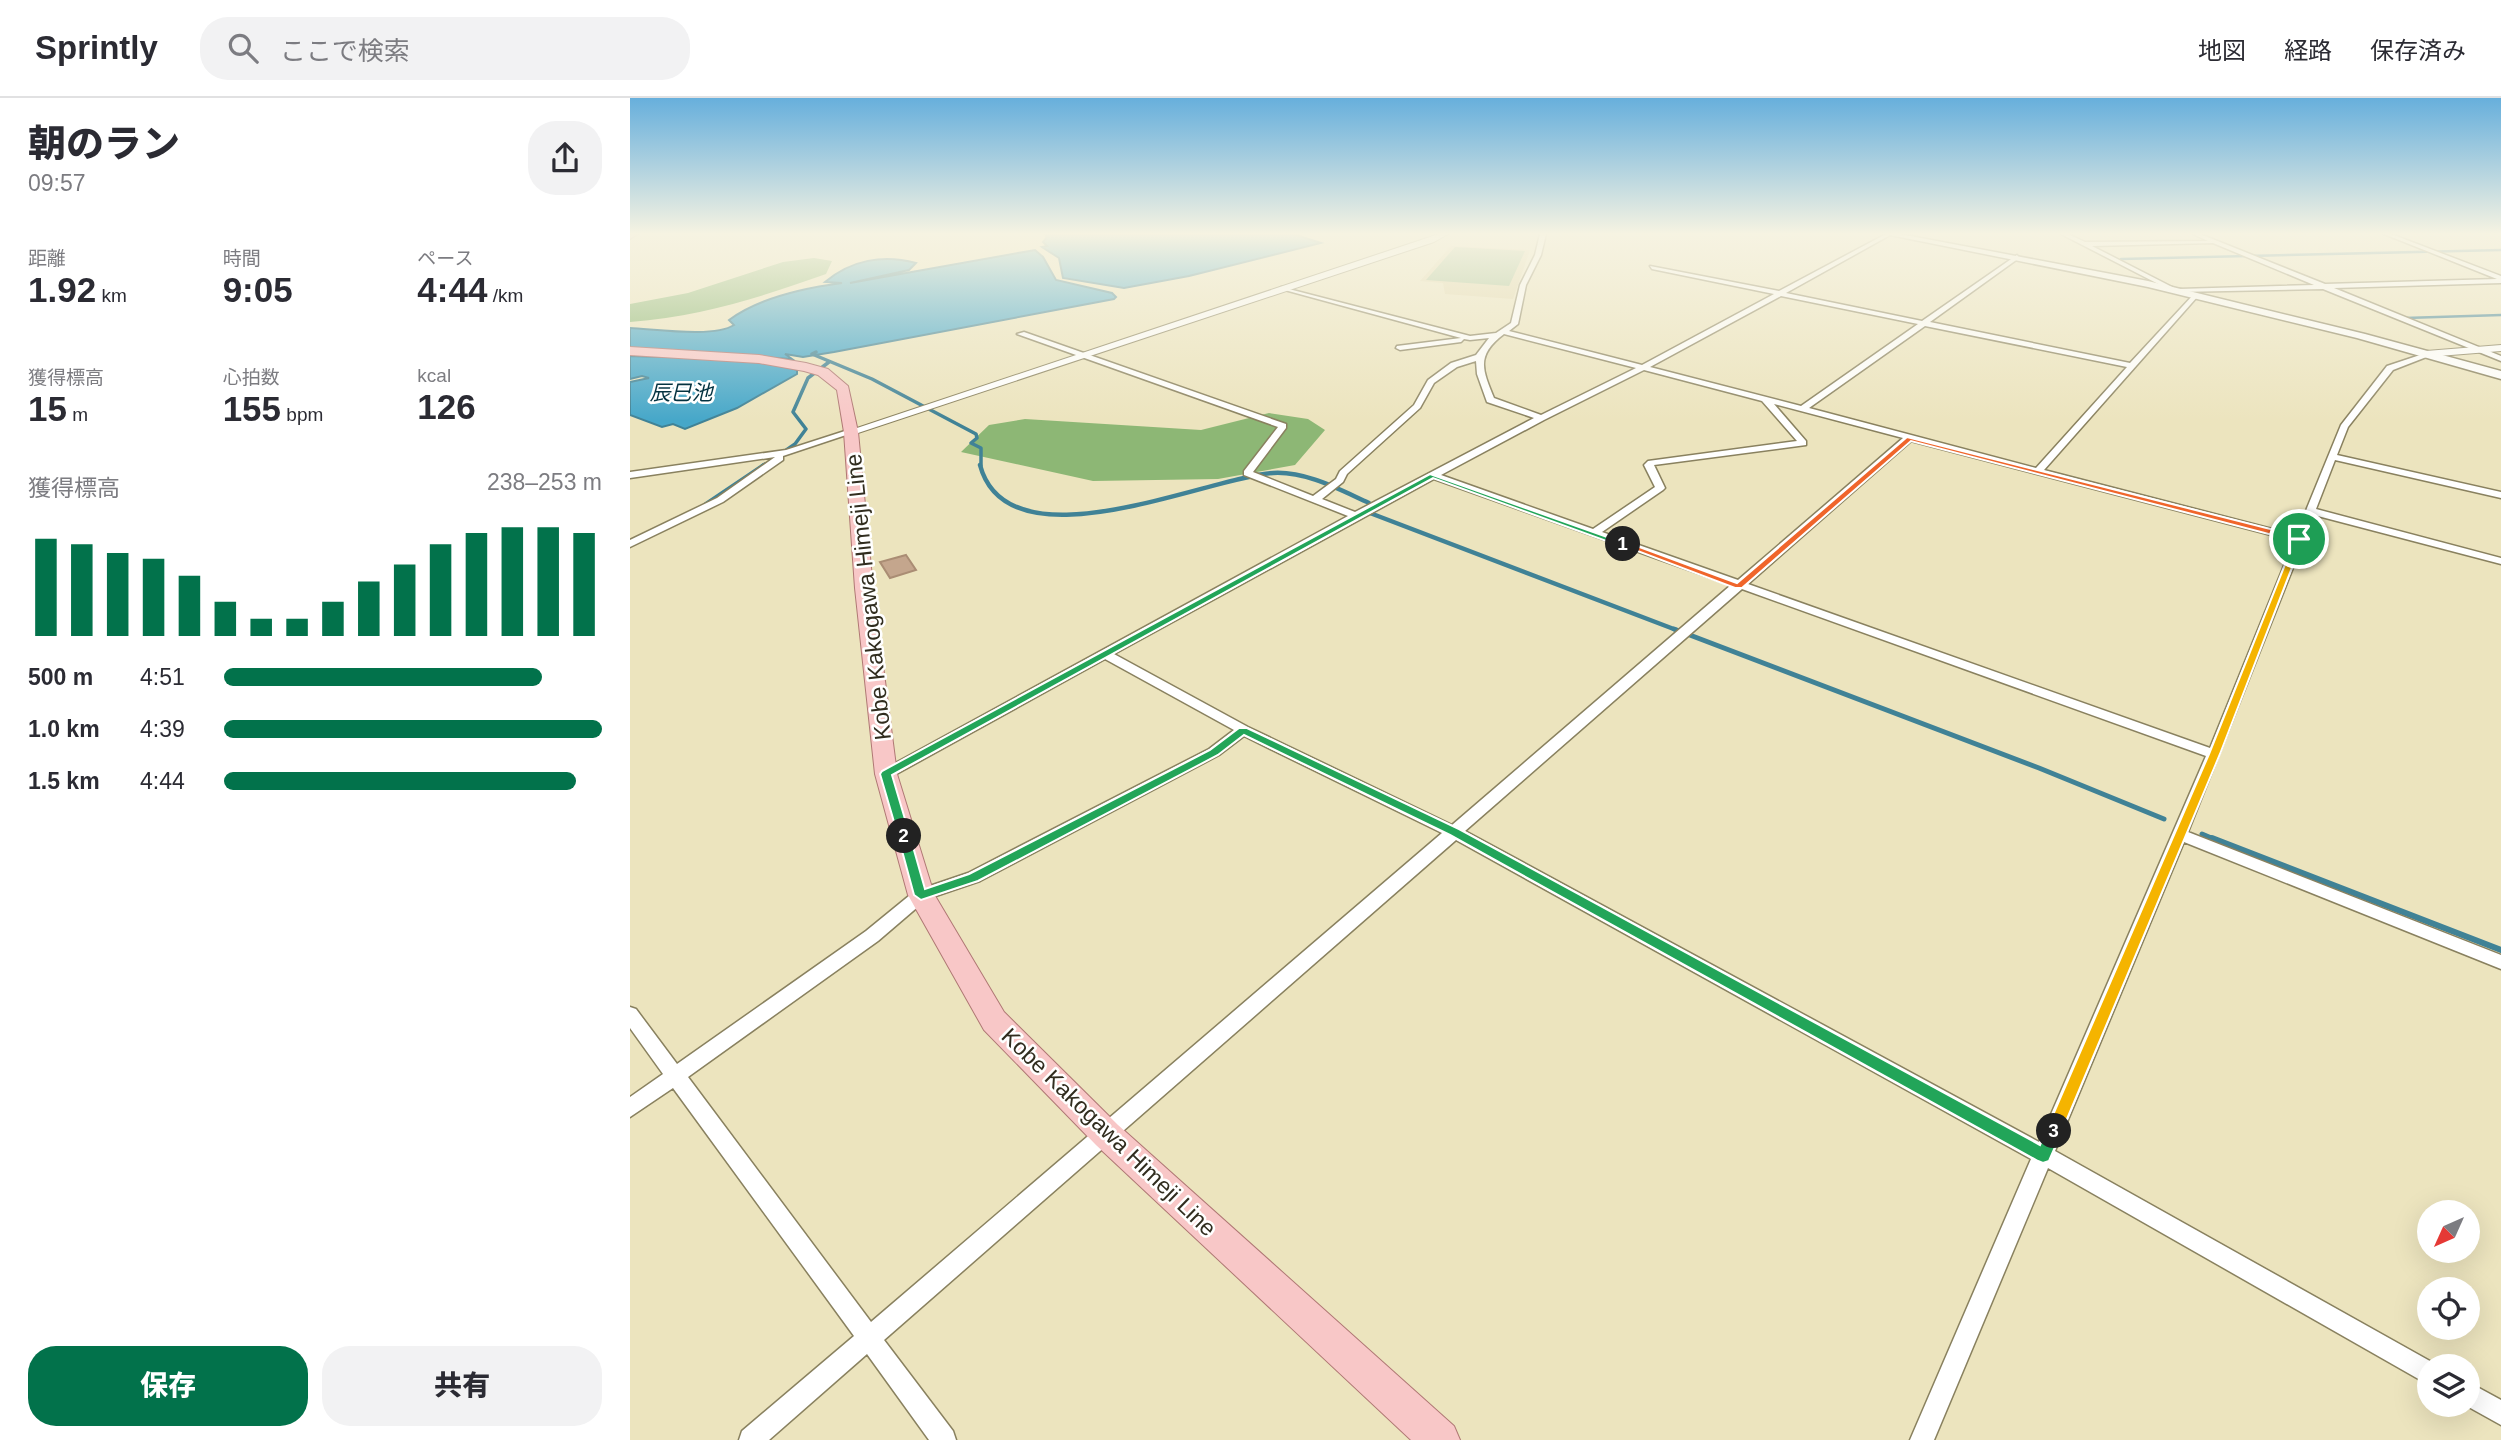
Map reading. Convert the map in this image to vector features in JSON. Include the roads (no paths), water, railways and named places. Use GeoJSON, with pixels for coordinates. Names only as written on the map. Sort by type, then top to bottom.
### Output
{"type":"FeatureCollection","features":[{"type":"Feature","properties":{"kind":"main road"},"geometry":{"type":"LineString","coordinates":[[2202,297],[2501,375]]}},
{"type":"Feature","properties":{"kind":"main road","name":"Kobe Kakogawa Himeji Line"},"geometry":{"type":"LineString","coordinates":[[630,351],[759,359],[823,372],[843,389],[851,432],[864,589],[886,774],[921,895],[994,1021],[1107,1135],[1440,1440]]}},
{"type":"Feature","properties":{"kind":"street"},"geometry":{"type":"LineString","coordinates":[[630,475],[788,453],[1257,297]]}},
{"type":"Feature","properties":{"kind":"street"},"geometry":{"type":"LineString","coordinates":[[1315,297],[1470,338]]}},
{"type":"Feature","properties":{"kind":"street"},"geometry":{"type":"LineString","coordinates":[[1520,297],[1514,324],[1499,333],[1482,349],[1477,365],[1490,400],[1541,418]]}},
{"type":"Feature","properties":{"kind":"street"},"geometry":{"type":"LineString","coordinates":[[886,774],[1356,516],[1541,418],[1641,369],[1773,297]]}},
{"type":"Feature","properties":{"kind":"street"},"geometry":{"type":"LineString","coordinates":[[1797,297],[2131,366]]}},
{"type":"Feature","properties":{"kind":"street"},"geometry":{"type":"LineString","coordinates":[[1801,410],[1961,297]]}},
{"type":"Feature","properties":{"kind":"street"},"geometry":{"type":"LineString","coordinates":[[2038,471],[2195,297]]}},
{"type":"Feature","properties":{"kind":"street"},"geometry":{"type":"LineString","coordinates":[[2347,297],[2501,359]]}},
{"type":"Feature","properties":{"kind":"street"},"geometry":{"type":"LineString","coordinates":[[1400,348],[1499,333],[2299,539]]}},
{"type":"Feature","properties":{"kind":"street"},"geometry":{"type":"LineString","coordinates":[[1021,334],[1283,426],[1247,473],[1356,516]]}},
{"type":"Feature","properties":{"kind":"street"},"geometry":{"type":"LineString","coordinates":[[1922,1440],[2214,754],[2345,426],[2390,368],[2426,354],[2501,348]]}},
{"type":"Feature","properties":{"kind":"street"},"geometry":{"type":"LineString","coordinates":[[1314,500],[1417,406],[1431,382],[1454,365],[1479,357]]}},
{"type":"Feature","properties":{"kind":"street"},"geometry":{"type":"LineString","coordinates":[[1593,533],[1660,488],[1649,465],[1651,463],[1803,443],[1766,401]]}},
{"type":"Feature","properties":{"kind":"street"},"geometry":{"type":"LineString","coordinates":[[751,1440],[1107,1135],[1909,438]]}},
{"type":"Feature","properties":{"kind":"street"},"geometry":{"type":"LineString","coordinates":[[630,544],[720,500],[788,453]]}},
{"type":"Feature","properties":{"kind":"street"},"geometry":{"type":"LineString","coordinates":[[2333,457],[2501,495]]}},
{"type":"Feature","properties":{"kind":"street"},"geometry":{"type":"LineString","coordinates":[[1433,475],[2214,754]]}},
{"type":"Feature","properties":{"kind":"street"},"geometry":{"type":"LineString","coordinates":[[2311,511],[2501,561]]}},
{"type":"Feature","properties":{"kind":"street"},"geometry":{"type":"LineString","coordinates":[[1103,653],[1243,730],[1454,832],[2043,1155],[2417,1366]]}},
{"type":"Feature","properties":{"kind":"street"},"geometry":{"type":"LineString","coordinates":[[630,1108],[872,936],[921,895],[974,877],[1214,752],[1243,730]]}},
{"type":"Feature","properties":{"kind":"street"},"geometry":{"type":"LineString","coordinates":[[2180,835],[2501,962]]}},
{"type":"Feature","properties":{"kind":"street"},"geometry":{"type":"LineString","coordinates":[[630,1014],[944,1440]]}},
{"type":"Feature","properties":{"kind":"street"},"geometry":{"type":"LineString","coordinates":[[2480,1401],[2501,1413]]}},
{"type":"Feature","properties":{"kind":"water"},"geometry":{"type":"Polygon","coordinates":[[[779,297],[1116,297],[834,352],[803,357],[785,354],[792,359],[630,349],[630,328],[699,332],[725,329],[734,325],[729,320],[779,297]]]}},
{"type":"Feature","properties":{"kind":"water","name":"辰巳池"},"geometry":{"type":"Polygon","coordinates":[[[630,356],[760,362],[797,370],[797,374],[737,408],[685,429],[673,424],[662,427],[630,415],[630,382],[649,378],[642,376],[630,379],[630,356]]]}},
{"type":"Feature","properties":{"kind":"waterway"},"geometry":{"type":"LineString","coordinates":[[2405,318],[2501,315]]}},
{"type":"Feature","properties":{"kind":"waterway"},"geometry":{"type":"LineString","coordinates":[[816,352],[812,354],[872,379],[976,434],[977,438],[971,443],[981,448],[981,466]]}},
{"type":"Feature","properties":{"kind":"waterway"},"geometry":{"type":"LineString","coordinates":[[782,453],[795,444],[806,429],[793,412],[808,378],[829,362]]}},
{"type":"Feature","properties":{"kind":"waterway"},"geometry":{"type":"LineString","coordinates":[[706,504],[764,465]]}},
{"type":"Feature","properties":{"kind":"waterway"},"geometry":{"type":"LineString","coordinates":[[980,465],[998,496],[1028,511],[1068,515],[1113,510],[1243,478],[1273,473],[1298,475],[1322,482],[1369,503],[1370,513],[1679,631]]}},
{"type":"Feature","properties":{"kind":"waterway"},"geometry":{"type":"LineString","coordinates":[[1674,629],[2039,768],[2164,819]]}},
{"type":"Feature","properties":{"kind":"waterway"},"geometry":{"type":"LineString","coordinates":[[2202,834],[2216,840]]}},
{"type":"Feature","properties":{"kind":"waterway"},"geometry":{"type":"LineString","coordinates":[[2212,838],[2501,950]]}}]}
